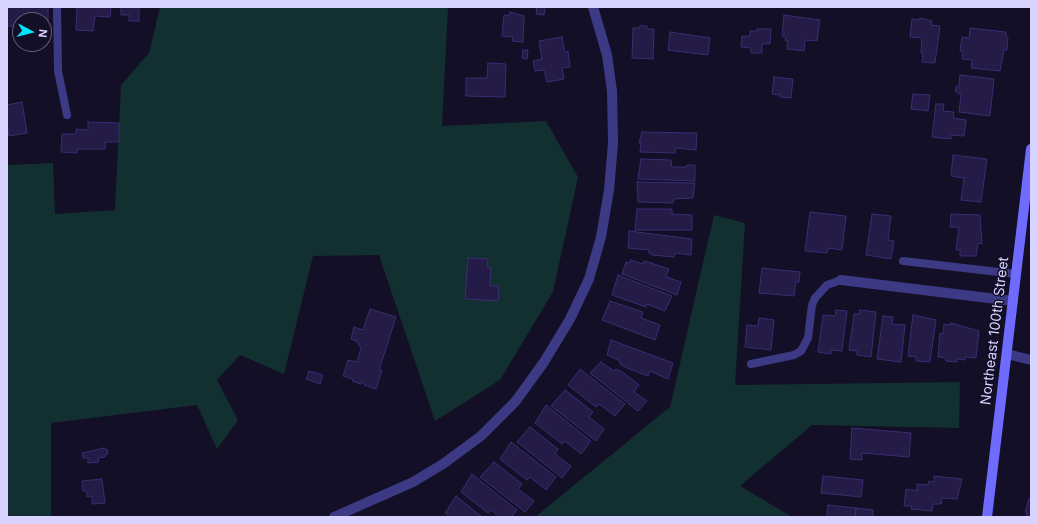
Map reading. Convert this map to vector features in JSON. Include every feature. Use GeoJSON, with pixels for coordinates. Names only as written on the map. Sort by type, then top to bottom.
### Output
{"type":"FeatureCollection","features":[{"type":"Feature","properties":{"kind":"street"},"geometry":{"type":"LineString","coordinates":[[334,517],[413,482],[443,464],[481,436],[515,402],[544,362],[570,319],[589,280],[601,238],[609,190],[613,143],[612,91],[607,55],[593,7]]}},
{"type":"Feature","properties":{"kind":"street","name":"Northeast 100th Street"},"geometry":{"type":"LineString","coordinates":[[987,517],[1031,149]]}},
{"type":"Feature","properties":{"kind":"street"},"geometry":{"type":"LineString","coordinates":[[841,280],[1013,301]]}},
{"type":"Feature","properties":{"kind":"street"},"geometry":{"type":"LineString","coordinates":[[1007,354],[1031,360]]}},
{"type":"Feature","properties":{"kind":"lane"},"geometry":{"type":"LineString","coordinates":[[58,7],[58,71],[67,115]]}},
{"type":"Feature","properties":{"kind":"lane"},"geometry":{"type":"LineString","coordinates":[[903,261],[1016,274]]}},
{"type":"Feature","properties":{"kind":"lane"},"geometry":{"type":"LineString","coordinates":[[751,364],[794,355],[801,351],[808,338],[812,305],[815,298],[827,284],[841,280]]}},
{"type":"Feature","properties":{"kind":"green space"},"geometry":{"type":"Polygon","coordinates":[[[160,7],[448,7],[442,126],[546,121],[578,177],[553,292],[500,380],[435,421],[379,255],[313,256],[284,374],[240,355],[217,380],[238,420],[217,449],[197,405],[51,423],[51,517],[7,517],[7,165],[53,163],[55,214],[115,210],[121,85],[149,53],[160,7]]]}},
{"type":"Feature","properties":{"kind":"green space"},"geometry":{"type":"Polygon","coordinates":[[[714,215],[745,223],[735,385],[960,382],[959,428],[812,425],[740,486],[792,517],[535,517],[670,407],[714,215]]]}},
{"type":"Feature","properties":{"kind":"building"},"geometry":{"type":"Polygon","coordinates":[[[7,7],[48,7],[48,12],[12,12],[12,26],[7,26],[7,7]]]}},
{"type":"Feature","properties":{"kind":"building"},"geometry":{"type":"Polygon","coordinates":[[[77,7],[111,7],[110,17],[95,16],[93,31],[76,30],[77,7]]]}},
{"type":"Feature","properties":{"kind":"building"},"geometry":{"type":"Polygon","coordinates":[[[121,7],[139,7],[139,21],[129,21],[129,15],[121,15],[121,7]]]}},
{"type":"Feature","properties":{"kind":"building"},"geometry":{"type":"Polygon","coordinates":[[[537,7],[545,7],[544,15],[536,14],[537,7]]]}},
{"type":"Feature","properties":{"kind":"building"},"geometry":{"type":"Polygon","coordinates":[[[510,12],[524,16],[523,42],[512,41],[513,37],[502,36],[504,15],[510,15],[510,12]]]}},
{"type":"Feature","properties":{"kind":"building"},"geometry":{"type":"Polygon","coordinates":[[[784,15],[820,20],[817,41],[805,40],[804,51],[787,49],[788,41],[785,41],[786,37],[782,36],[784,15]]]}},
{"type":"Feature","properties":{"kind":"building"},"geometry":{"type":"Polygon","coordinates":[[[920,18],[932,21],[931,25],[940,26],[935,63],[922,62],[922,38],[910,37],[912,19],[919,20],[920,18]]]}},
{"type":"Feature","properties":{"kind":"building"},"geometry":{"type":"Polygon","coordinates":[[[640,26],[647,26],[647,29],[654,29],[653,59],[632,58],[633,28],[639,28],[640,26]]]}},
{"type":"Feature","properties":{"kind":"building"},"geometry":{"type":"Polygon","coordinates":[[[970,28],[1006,32],[1006,37],[1008,38],[1007,50],[1004,50],[1000,71],[971,68],[972,60],[962,59],[963,52],[960,51],[962,37],[969,38],[970,28]]]}},
{"type":"Feature","properties":{"kind":"building"},"geometry":{"type":"Polygon","coordinates":[[[757,29],[771,29],[770,44],[762,44],[762,53],[751,53],[751,48],[741,47],[742,36],[750,36],[750,31],[757,31],[757,29]]]}},
{"type":"Feature","properties":{"kind":"building"},"geometry":{"type":"Polygon","coordinates":[[[670,32],[710,38],[708,55],[668,50],[670,32]]]}},
{"type":"Feature","properties":{"kind":"building"},"geometry":{"type":"Polygon","coordinates":[[[562,37],[565,52],[568,51],[570,67],[562,68],[564,79],[547,82],[544,70],[535,71],[533,61],[542,59],[539,41],[562,37]]]}},
{"type":"Feature","properties":{"kind":"building"},"geometry":{"type":"Polygon","coordinates":[[[523,50],[528,50],[527,59],[522,58],[523,50]]]}},
{"type":"Feature","properties":{"kind":"building"},"geometry":{"type":"Polygon","coordinates":[[[488,63],[506,64],[505,97],[466,96],[466,78],[487,78],[488,63]]]}},
{"type":"Feature","properties":{"kind":"building"},"geometry":{"type":"Polygon","coordinates":[[[960,75],[994,79],[990,116],[959,112],[961,95],[955,91],[956,87],[959,85],[960,75]]]}},
{"type":"Feature","properties":{"kind":"building"},"geometry":{"type":"Polygon","coordinates":[[[774,77],[793,79],[791,98],[780,97],[780,95],[772,94],[774,77]]]}},
{"type":"Feature","properties":{"kind":"building"},"geometry":{"type":"Polygon","coordinates":[[[913,94],[930,95],[928,111],[911,109],[913,94]]]}},
{"type":"Feature","properties":{"kind":"building"},"geometry":{"type":"Polygon","coordinates":[[[22,102],[27,133],[9,136],[7,124],[7,105],[22,102]]]}},
{"type":"Feature","properties":{"kind":"building"},"geometry":{"type":"Polygon","coordinates":[[[936,104],[944,104],[943,111],[954,112],[953,118],[966,120],[964,136],[951,135],[951,139],[932,137],[936,104]]]}},
{"type":"Feature","properties":{"kind":"building"},"geometry":{"type":"Polygon","coordinates":[[[88,122],[119,123],[119,142],[105,142],[105,149],[77,149],[77,153],[61,152],[62,134],[76,134],[76,129],[88,130],[88,122]]]}},
{"type":"Feature","properties":{"kind":"building"},"geometry":{"type":"Polygon","coordinates":[[[642,132],[697,133],[696,150],[676,148],[675,153],[640,152],[641,143],[639,143],[642,132]]]}},
{"type":"Feature","properties":{"kind":"building"},"geometry":{"type":"Polygon","coordinates":[[[953,155],[987,159],[981,202],[961,200],[964,178],[951,176],[953,155]]]}},
{"type":"Feature","properties":{"kind":"building"},"geometry":{"type":"Polygon","coordinates":[[[641,159],[671,160],[672,167],[686,167],[687,165],[695,165],[695,181],[638,179],[641,159]]]}},
{"type":"Feature","properties":{"kind":"building"},"geometry":{"type":"Polygon","coordinates":[[[637,182],[695,183],[693,198],[674,199],[673,203],[638,202],[637,182]]]}},
{"type":"Feature","properties":{"kind":"building"},"geometry":{"type":"Polygon","coordinates":[[[637,209],[672,209],[672,214],[692,215],[692,230],[635,230],[637,209]]]}},
{"type":"Feature","properties":{"kind":"building"},"geometry":{"type":"Polygon","coordinates":[[[810,212],[846,216],[842,250],[828,248],[827,253],[805,251],[810,212]]]}},
{"type":"Feature","properties":{"kind":"building"},"geometry":{"type":"Polygon","coordinates":[[[872,214],[891,216],[888,240],[894,241],[891,259],[866,255],[872,214]]]}},
{"type":"Feature","properties":{"kind":"building"},"geometry":{"type":"Polygon","coordinates":[[[951,214],[980,215],[982,244],[978,243],[976,256],[960,256],[960,250],[956,250],[959,227],[950,227],[951,214]]]}},
{"type":"Feature","properties":{"kind":"building"},"geometry":{"type":"Polygon","coordinates":[[[629,231],[692,239],[691,255],[675,253],[674,257],[652,255],[649,253],[649,250],[628,248],[629,231]]]}},
{"type":"Feature","properties":{"kind":"building"},"geometry":{"type":"Polygon","coordinates":[[[468,258],[488,259],[487,267],[491,268],[490,286],[499,286],[498,301],[465,299],[468,258]]]}},
{"type":"Feature","properties":{"kind":"building"},"geometry":{"type":"Polygon","coordinates":[[[631,260],[643,264],[644,261],[669,269],[666,277],[681,282],[677,295],[622,274],[626,262],[630,263],[631,260]]]}},
{"type":"Feature","properties":{"kind":"building"},"geometry":{"type":"Polygon","coordinates":[[[762,268],[800,272],[799,282],[796,282],[794,296],[759,293],[762,268]]]}},
{"type":"Feature","properties":{"kind":"building"},"geometry":{"type":"Polygon","coordinates":[[[618,275],[672,296],[665,311],[647,304],[646,307],[612,295],[618,275]]]}},
{"type":"Feature","properties":{"kind":"building"},"geometry":{"type":"Polygon","coordinates":[[[610,301],[643,312],[641,318],[660,325],[655,340],[602,320],[610,301]]]}},
{"type":"Feature","properties":{"kind":"building"},"geometry":{"type":"Polygon","coordinates":[[[370,309],[396,317],[379,370],[382,370],[376,389],[364,385],[365,383],[362,382],[361,384],[352,381],[353,379],[343,376],[348,360],[357,362],[361,348],[356,341],[351,339],[354,327],[363,330],[370,309]]]}},
{"type":"Feature","properties":{"kind":"building"},"geometry":{"type":"Polygon","coordinates":[[[836,310],[847,311],[842,351],[831,350],[831,354],[818,352],[823,315],[835,316],[836,310]]]}},
{"type":"Feature","properties":{"kind":"building"},"geometry":{"type":"Polygon","coordinates":[[[860,310],[876,312],[871,357],[857,355],[857,351],[849,350],[854,314],[859,314],[860,310]]]}},
{"type":"Feature","properties":{"kind":"building"},"geometry":{"type":"Polygon","coordinates":[[[913,315],[936,320],[930,362],[916,361],[916,357],[908,356],[913,315]]]}},
{"type":"Feature","properties":{"kind":"building"},"geometry":{"type":"Polygon","coordinates":[[[883,316],[893,317],[892,324],[905,325],[901,362],[877,359],[883,316]]]}},
{"type":"Feature","properties":{"kind":"building"},"geometry":{"type":"Polygon","coordinates":[[[759,318],[774,320],[771,350],[745,347],[747,325],[758,326],[759,318]]]}},
{"type":"Feature","properties":{"kind":"building"},"geometry":{"type":"Polygon","coordinates":[[[951,323],[979,331],[976,358],[965,357],[965,360],[957,359],[957,362],[946,361],[946,358],[938,357],[940,333],[943,334],[944,324],[951,325],[951,323]]]}},
{"type":"Feature","properties":{"kind":"building"},"geometry":{"type":"Polygon","coordinates":[[[611,340],[673,363],[668,379],[650,371],[648,376],[620,364],[620,361],[607,355],[611,340]]]}},
{"type":"Feature","properties":{"kind":"building"},"geometry":{"type":"Polygon","coordinates":[[[601,362],[614,371],[616,369],[624,373],[639,385],[634,392],[647,401],[638,411],[590,373],[601,362]]]}},
{"type":"Feature","properties":{"kind":"building"},"geometry":{"type":"Polygon","coordinates":[[[580,369],[625,404],[615,416],[599,404],[596,407],[568,385],[580,369]]]}},
{"type":"Feature","properties":{"kind":"building"},"geometry":{"type":"Polygon","coordinates":[[[309,371],[323,375],[320,384],[306,379],[309,371]]]}},
{"type":"Feature","properties":{"kind":"building"},"geometry":{"type":"Polygon","coordinates":[[[565,390],[593,412],[589,417],[604,429],[596,441],[551,406],[565,390]]]}},
{"type":"Feature","properties":{"kind":"building"},"geometry":{"type":"Polygon","coordinates":[[[546,405],[591,441],[581,454],[565,441],[562,444],[535,423],[546,405]]]}},
{"type":"Feature","properties":{"kind":"building"},"geometry":{"type":"Polygon","coordinates":[[[530,427],[558,449],[555,454],[571,466],[562,478],[517,442],[530,427]]]}},
{"type":"Feature","properties":{"kind":"building"},"geometry":{"type":"Polygon","coordinates":[[[852,428],[911,433],[909,457],[862,453],[862,460],[850,459],[852,428]]]}},
{"type":"Feature","properties":{"kind":"building"},"geometry":{"type":"Polygon","coordinates":[[[511,442],[556,477],[546,490],[530,477],[527,480],[500,459],[511,442]]]}},
{"type":"Feature","properties":{"kind":"building"},"geometry":{"type":"Polygon","coordinates":[[[104,448],[107,449],[108,454],[105,455],[105,457],[98,458],[99,462],[88,463],[88,458],[83,458],[82,453],[104,448]]]}},
{"type":"Feature","properties":{"kind":"building"},"geometry":{"type":"Polygon","coordinates":[[[494,462],[522,484],[518,489],[534,501],[525,512],[480,477],[494,462]]]}},
{"type":"Feature","properties":{"kind":"building"},"geometry":{"type":"Polygon","coordinates":[[[472,474],[517,510],[511,517],[499,517],[491,510],[488,513],[461,492],[472,474]]]}},
{"type":"Feature","properties":{"kind":"building"},"geometry":{"type":"Polygon","coordinates":[[[823,476],[863,480],[861,497],[821,493],[823,476]]]}},
{"type":"Feature","properties":{"kind":"building"},"geometry":{"type":"Polygon","coordinates":[[[934,476],[962,479],[957,499],[942,498],[941,504],[933,504],[932,511],[911,509],[912,506],[904,506],[906,489],[917,491],[917,484],[928,485],[929,481],[934,482],[934,476]]]}},
{"type":"Feature","properties":{"kind":"building"},"geometry":{"type":"Polygon","coordinates":[[[102,479],[105,503],[92,504],[92,496],[87,497],[87,491],[83,491],[82,481],[102,479]]]}},
{"type":"Feature","properties":{"kind":"building"},"geometry":{"type":"Polygon","coordinates":[[[456,496],[482,517],[450,517],[445,513],[456,496]]]}},
{"type":"Feature","properties":{"kind":"building"},"geometry":{"type":"Polygon","coordinates":[[[1029,499],[1031,499],[1031,517],[1026,517],[1027,512],[1025,512],[1029,499]]]}},
{"type":"Feature","properties":{"kind":"building"},"geometry":{"type":"Polygon","coordinates":[[[828,505],[856,508],[855,517],[827,517],[828,505]]]}},
{"type":"Feature","properties":{"kind":"building"},"geometry":{"type":"Polygon","coordinates":[[[856,508],[873,510],[873,517],[855,517],[856,508]]]}}]}
